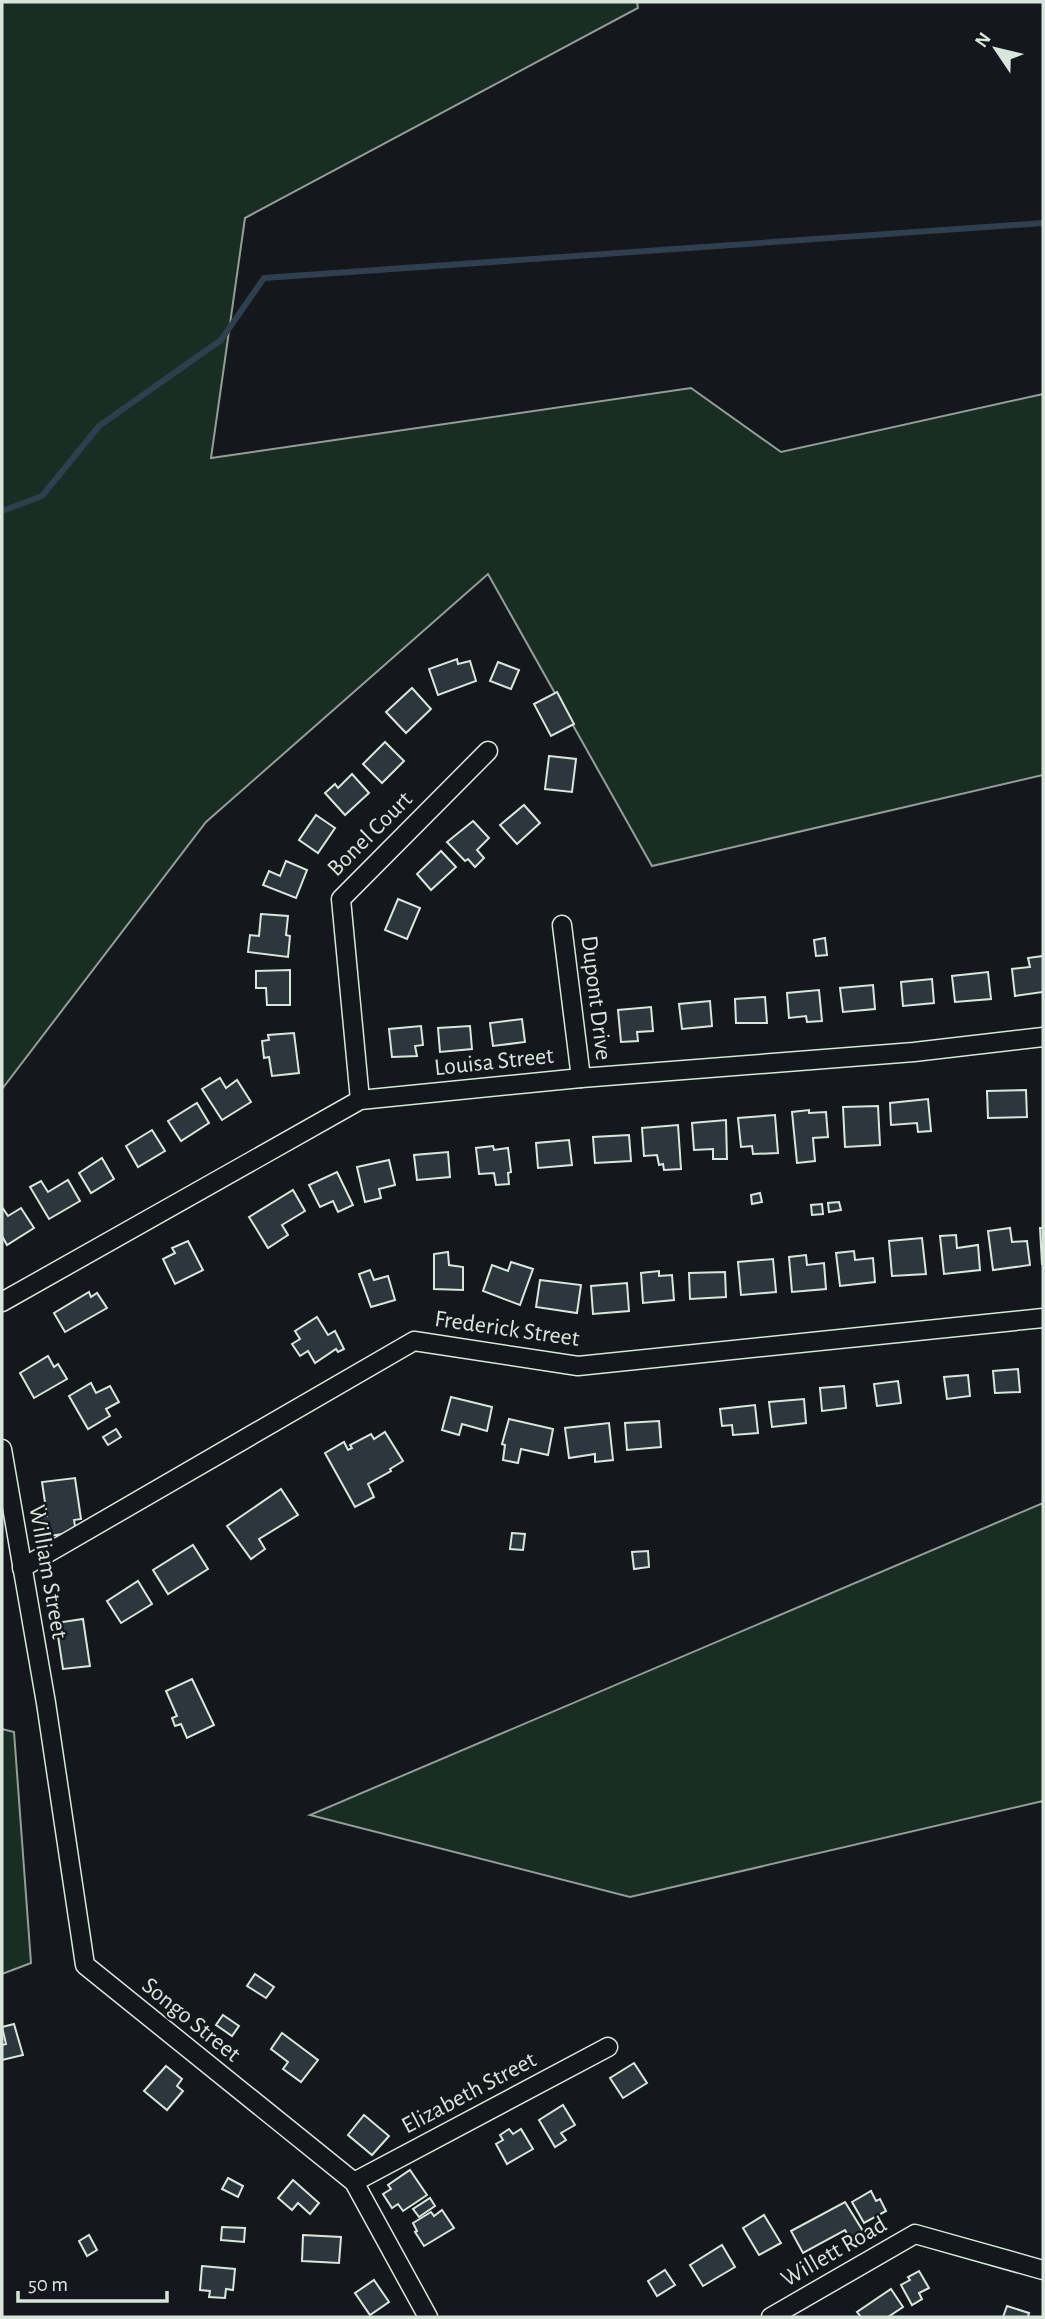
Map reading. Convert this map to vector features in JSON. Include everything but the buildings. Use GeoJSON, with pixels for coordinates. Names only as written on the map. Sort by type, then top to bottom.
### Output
{"type":"FeatureCollection","features":[{"type":"Feature","properties":{"kind":"street","name":"Bonel Court"},"geometry":{"type":"LineString","coordinates":[[360,1100],[341,899],[488,751]]}},
{"type":"Feature","properties":{"kind":"street","name":"Dupont Drive"},"geometry":{"type":"LineString","coordinates":[[562,925],[582,1078]]}},
{"type":"Feature","properties":{"kind":"street","name":"Louisa Street"},"geometry":{"type":"LineString","coordinates":[[2,1302],[360,1100],[582,1078],[914,1052],[1043,1037]]}},
{"type":"Feature","properties":{"kind":"street","name":"Frederick Street"},"geometry":{"type":"LineString","coordinates":[[22,1568],[414,1341],[578,1366],[1043,1318]]}},
{"type":"Feature","properties":{"kind":"street","name":"William Street"},"geometry":{"type":"LineString","coordinates":[[2,1449],[46,1703]]}},
{"type":"Feature","properties":{"kind":"street","name":"Songo Street"},"geometry":{"type":"LineString","coordinates":[[46,1703],[85,1965],[354,2182],[428,2317]]}},
{"type":"Feature","properties":{"kind":"street","name":"Elizabeth Street"},"geometry":{"type":"LineString","coordinates":[[354,2182],[608,2047]]}},
{"type":"Feature","properties":{"kind":"street","name":"Willett Road"},"geometry":{"type":"LineString","coordinates":[[771,2317],[915,2234],[1043,2270]]}},
{"type":"Feature","properties":{"kind":"green space"},"geometry":{"type":"Polygon","coordinates":[[[2,2],[637,2],[638,8],[245,218],[211,458],[691,388],[781,452],[1043,394],[1043,775],[652,866],[488,574],[206,822],[2,1089],[2,2]]]}},
{"type":"Feature","properties":{"kind":"green space"},"geometry":{"type":"Polygon","coordinates":[[[1043,1503],[1043,1801],[630,1897],[310,1815],[1043,1503]]]}},
{"type":"Feature","properties":{"kind":"green space"},"geometry":{"type":"Polygon","coordinates":[[[2,1729],[14,1732],[31,1963],[2,1974],[2,1729]]]}},
{"type":"Feature","properties":{"kind":"waterway"},"geometry":{"type":"LineString","coordinates":[[2,511],[42,496],[99,426],[221,340],[264,278],[1043,223]]}}]}
